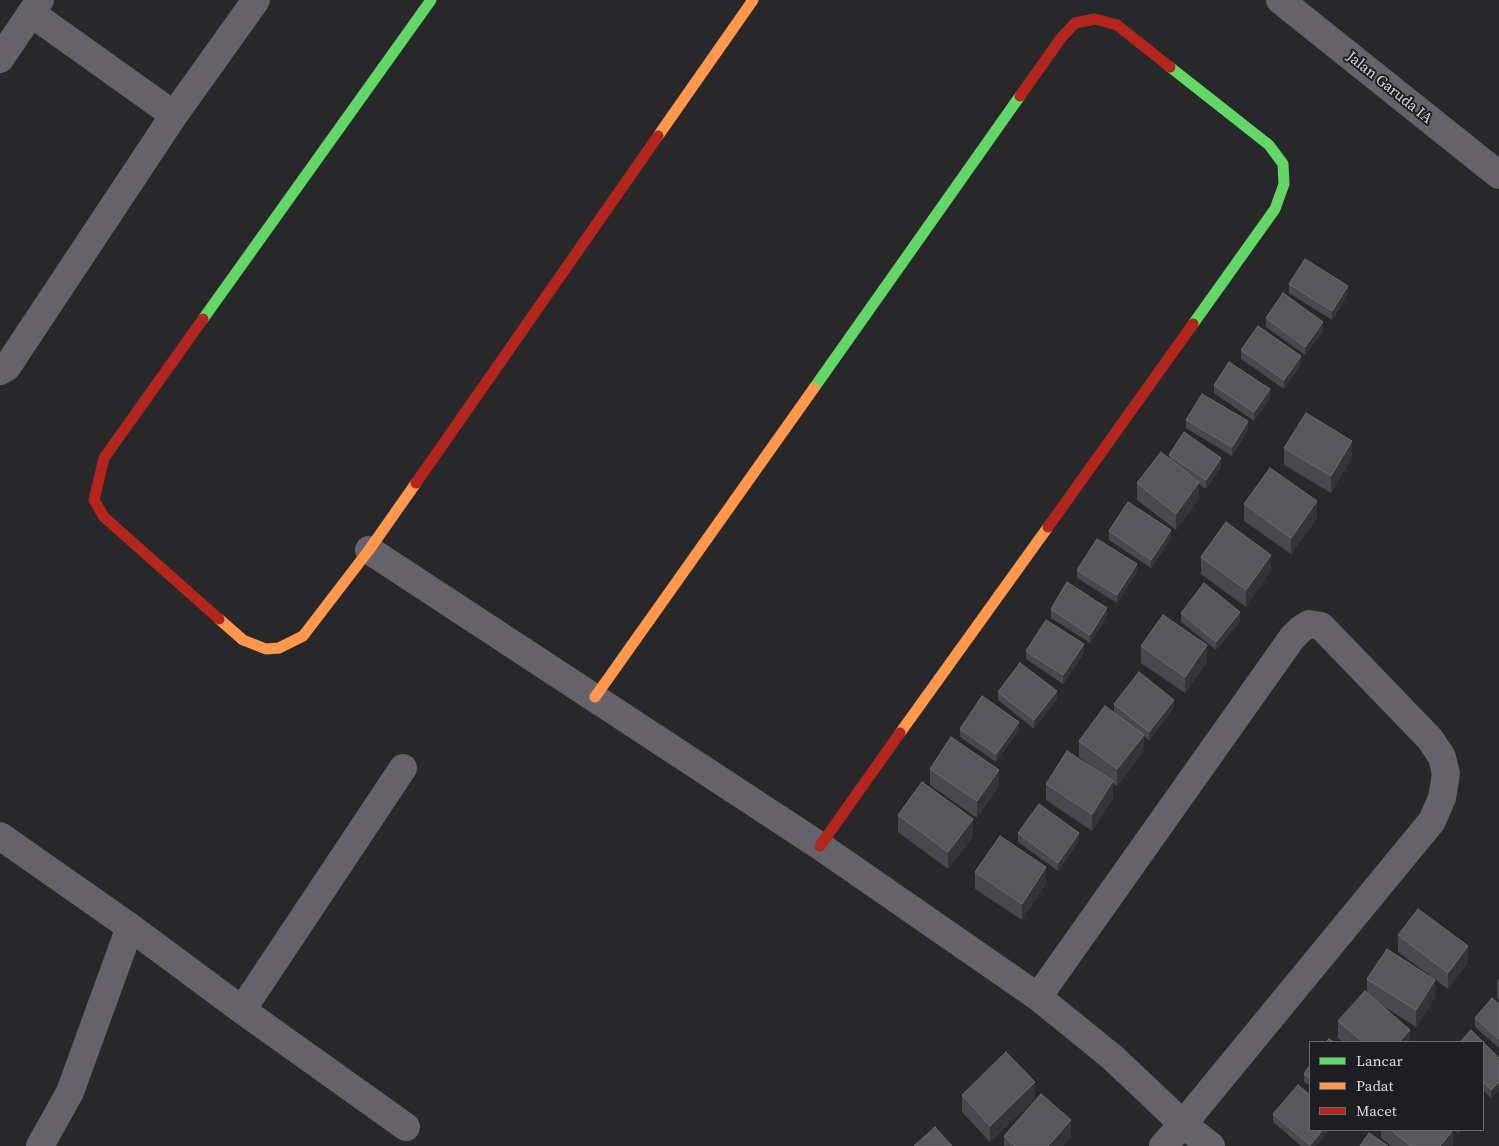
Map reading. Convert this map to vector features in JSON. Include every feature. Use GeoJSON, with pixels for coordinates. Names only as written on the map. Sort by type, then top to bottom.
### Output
{"type":"FeatureCollection","features":[{"type":"Feature","properties":{"kind":"street"},"geometry":{"type":"LineString","coordinates":[[0,371],[7,367],[174,114],[256,0]]}},
{"type":"Feature","properties":{"kind":"street"},"geometry":{"type":"LineString","coordinates":[[431,0],[104,458],[98,480],[94,500],[104,517],[243,640],[266,649],[280,648],[303,636],[369,550],[753,0]]}},
{"type":"Feature","properties":{"kind":"street","name":"Jalan Garuda IA"},"geometry":{"type":"LineString","coordinates":[[1280,0],[1499,175]]}},
{"type":"Feature","properties":{"kind":"street"},"geometry":{"type":"LineString","coordinates":[[0,59],[36,6],[174,114]]}},
{"type":"Feature","properties":{"kind":"street"},"geometry":{"type":"LineString","coordinates":[[595,698],[1061,38],[1075,23],[1095,19],[1117,25],[1269,145],[1283,164],[1284,184],[1275,209],[820,846]]}},
{"type":"Feature","properties":{"kind":"street"},"geometry":{"type":"LineString","coordinates":[[369,550],[820,846],[1038,997],[1112,1057],[1183,1124],[1212,1146]]}},
{"type":"Feature","properties":{"kind":"street"},"geometry":{"type":"LineString","coordinates":[[1038,997],[1292,638],[1301,629],[1309,624],[1321,626],[1430,738],[1442,757],[1446,774],[1442,798],[1432,821],[1163,1146]]}},
{"type":"Feature","properties":{"kind":"street"},"geometry":{"type":"LineString","coordinates":[[242,1010],[404,768]]}},
{"type":"Feature","properties":{"kind":"street"},"geometry":{"type":"LineString","coordinates":[[0,836],[130,926],[242,1010],[406,1127]]}},
{"type":"Feature","properties":{"kind":"street"},"geometry":{"type":"LineString","coordinates":[[40,1146],[70,1092],[130,926]]}},
{"type":"Feature","properties":{"kind":"building"},"geometry":{"type":"Polygon","coordinates":[[[1305,259],[1348,286],[1332,311],[1289,284],[1305,259]]]}},
{"type":"Feature","properties":{"kind":"building"},"geometry":{"type":"Polygon","coordinates":[[[1283,293],[1323,322],[1305,347],[1266,318],[1283,293]]]}},
{"type":"Feature","properties":{"kind":"building"},"geometry":{"type":"Polygon","coordinates":[[[1258,326],[1301,356],[1284,380],[1241,350],[1258,326]]]}},
{"type":"Feature","properties":{"kind":"building"},"geometry":{"type":"Polygon","coordinates":[[[1229,362],[1270,389],[1254,412],[1214,385],[1229,362]]]}},
{"type":"Feature","properties":{"kind":"building"},"geometry":{"type":"Polygon","coordinates":[[[1202,394],[1248,421],[1232,447],[1186,420],[1202,394]]]}},
{"type":"Feature","properties":{"kind":"building"},"geometry":{"type":"Polygon","coordinates":[[[1306,413],[1352,441],[1331,476],[1284,448],[1306,413]]]}},
{"type":"Feature","properties":{"kind":"building"},"geometry":{"type":"Polygon","coordinates":[[[1184,432],[1221,458],[1206,480],[1169,455],[1184,432]]]}},
{"type":"Feature","properties":{"kind":"building"},"geometry":{"type":"Polygon","coordinates":[[[1161,452],[1199,482],[1176,514],[1137,483],[1161,452]]]}},
{"type":"Feature","properties":{"kind":"building"},"geometry":{"type":"Polygon","coordinates":[[[1270,468],[1317,501],[1291,538],[1244,504],[1270,468]]]}},
{"type":"Feature","properties":{"kind":"building"},"geometry":{"type":"Polygon","coordinates":[[[1128,502],[1171,530],[1151,560],[1109,531],[1128,502]]]}},
{"type":"Feature","properties":{"kind":"building"},"geometry":{"type":"Polygon","coordinates":[[[1226,522],[1271,555],[1246,590],[1201,557],[1226,522]]]}},
{"type":"Feature","properties":{"kind":"building"},"geometry":{"type":"Polygon","coordinates":[[[1097,539],[1137,564],[1117,595],[1077,570],[1097,539]]]}},
{"type":"Feature","properties":{"kind":"building"},"geometry":{"type":"Polygon","coordinates":[[[1067,582],[1107,608],[1090,635],[1051,609],[1067,582]]]}},
{"type":"Feature","properties":{"kind":"building"},"geometry":{"type":"Polygon","coordinates":[[[1204,583],[1240,612],[1216,642],[1181,613],[1204,583]]]}},
{"type":"Feature","properties":{"kind":"building"},"geometry":{"type":"Polygon","coordinates":[[[1163,615],[1207,645],[1185,677],[1141,646],[1163,615]]]}},
{"type":"Feature","properties":{"kind":"building"},"geometry":{"type":"Polygon","coordinates":[[[1046,620],[1084,644],[1063,675],[1026,651],[1046,620]]]}},
{"type":"Feature","properties":{"kind":"building"},"geometry":{"type":"Polygon","coordinates":[[[1020,663],[1057,691],[1034,720],[998,692],[1020,663]]]}},
{"type":"Feature","properties":{"kind":"building"},"geometry":{"type":"Polygon","coordinates":[[[1139,672],[1174,700],[1149,732],[1114,704],[1139,672]]]}},
{"type":"Feature","properties":{"kind":"building"},"geometry":{"type":"Polygon","coordinates":[[[982,696],[1019,722],[996,754],[960,729],[982,696]]]}},
{"type":"Feature","properties":{"kind":"building"},"geometry":{"type":"Polygon","coordinates":[[[1105,706],[1144,735],[1117,769],[1079,741],[1105,706]]]}},
{"type":"Feature","properties":{"kind":"building"},"geometry":{"type":"Polygon","coordinates":[[[951,737],[999,770],[977,801],[930,769],[951,737]]]}},
{"type":"Feature","properties":{"kind":"building"},"geometry":{"type":"Polygon","coordinates":[[[1067,751],[1113,781],[1092,814],[1046,784],[1067,751]]]}},
{"type":"Feature","properties":{"kind":"building"},"geometry":{"type":"Polygon","coordinates":[[[922,782],[973,819],[948,852],[898,815],[922,782]]]}},
{"type":"Feature","properties":{"kind":"building"},"geometry":{"type":"Polygon","coordinates":[[[1039,804],[1079,833],[1058,863],[1018,833],[1039,804]]]}},
{"type":"Feature","properties":{"kind":"building"},"geometry":{"type":"Polygon","coordinates":[[[1000,836],[1046,867],[1022,904],[975,872],[1000,836]]]}},
{"type":"Feature","properties":{"kind":"building"},"geometry":{"type":"Polygon","coordinates":[[[1418,909],[1468,946],[1448,973],[1398,935],[1418,909]]]}},
{"type":"Feature","properties":{"kind":"building"},"geometry":{"type":"Polygon","coordinates":[[[1387,949],[1435,980],[1416,1010],[1367,979],[1387,949]]]}},
{"type":"Feature","properties":{"kind":"building"},"geometry":{"type":"Polygon","coordinates":[[[1365,991],[1410,1030],[1400,1041],[1362,1041],[1338,1021],[1365,991]]]}},
{"type":"Feature","properties":{"kind":"building"},"geometry":{"type":"Polygon","coordinates":[[[1492,998],[1499,1004],[1499,1039],[1475,1018],[1492,998]]]}},
{"type":"Feature","properties":{"kind":"building"},"geometry":{"type":"Polygon","coordinates":[[[1471,1030],[1482,1041],[1461,1041],[1471,1030]]]}},
{"type":"Feature","properties":{"kind":"building"},"geometry":{"type":"Polygon","coordinates":[[[1484,1043],[1499,1058],[1499,1082],[1491,1090],[1484,1082],[1484,1043]]]}},
{"type":"Feature","properties":{"kind":"building"},"geometry":{"type":"Polygon","coordinates":[[[1006,1052],[1035,1082],[990,1126],[962,1095],[1006,1052]]]}},
{"type":"Feature","properties":{"kind":"building"},"geometry":{"type":"Polygon","coordinates":[[[1309,1066],[1309,1077],[1304,1074],[1309,1066]]]}},
{"type":"Feature","properties":{"kind":"building"},"geometry":{"type":"Polygon","coordinates":[[[1298,1085],[1309,1094],[1309,1131],[1322,1131],[1310,1145],[1273,1114],[1298,1085]]]}},
{"type":"Feature","properties":{"kind":"building"},"geometry":{"type":"Polygon","coordinates":[[[1041,1094],[1071,1120],[1048,1146],[1015,1146],[1004,1136],[1041,1094]]]}},
{"type":"Feature","properties":{"kind":"building"},"geometry":{"type":"Polygon","coordinates":[[[935,1127],[952,1146],[914,1146],[935,1127]]]}},
{"type":"Feature","properties":{"kind":"building"},"geometry":{"type":"Polygon","coordinates":[[[1392,1131],[1452,1131],[1440,1146],[1411,1146],[1392,1131]]]}},
{"type":"Feature","properties":{"kind":"building"},"geometry":{"type":"Polygon","coordinates":[[[1369,1133],[1388,1146],[1360,1146],[1369,1133]]]}},
{"type":"Feature","properties":{"kind":"traffic: fast"},"geometry":{"type":"LineString","coordinates":[[203,319],[431,0]]}},
{"type":"Feature","properties":{"kind":"traffic: fast"},"geometry":{"type":"LineString","coordinates":[[1170,67],[1269,145],[1283,164],[1284,184],[1275,209],[1193,324]]}},
{"type":"Feature","properties":{"kind":"traffic: fast"},"geometry":{"type":"LineString","coordinates":[[814,388],[1020,96]]}},
{"type":"Feature","properties":{"kind":"traffic: slow"},"geometry":{"type":"LineString","coordinates":[[658,136],[753,0]]}},
{"type":"Feature","properties":{"kind":"traffic: slow"},"geometry":{"type":"LineString","coordinates":[[595,697],[814,388]]}},
{"type":"Feature","properties":{"kind":"traffic: slow"},"geometry":{"type":"LineString","coordinates":[[219,619],[243,640],[266,649],[279,648],[303,636],[369,550],[416,483]]}},
{"type":"Feature","properties":{"kind":"traffic: slow"},"geometry":{"type":"LineString","coordinates":[[900,733],[1048,527]]}},
{"type":"Feature","properties":{"kind":"traffic: jam"},"geometry":{"type":"LineString","coordinates":[[1020,96],[1061,38],[1075,23],[1095,19],[1117,25],[1170,67]]}},
{"type":"Feature","properties":{"kind":"traffic: jam"},"geometry":{"type":"LineString","coordinates":[[416,483],[658,136]]}},
{"type":"Feature","properties":{"kind":"traffic: jam"},"geometry":{"type":"LineString","coordinates":[[203,319],[104,458],[94,500],[104,517],[219,619]]}},
{"type":"Feature","properties":{"kind":"traffic: jam"},"geometry":{"type":"LineString","coordinates":[[1048,527],[1193,324]]}},
{"type":"Feature","properties":{"kind":"traffic: jam"},"geometry":{"type":"LineString","coordinates":[[820,846],[900,733]]}}]}
